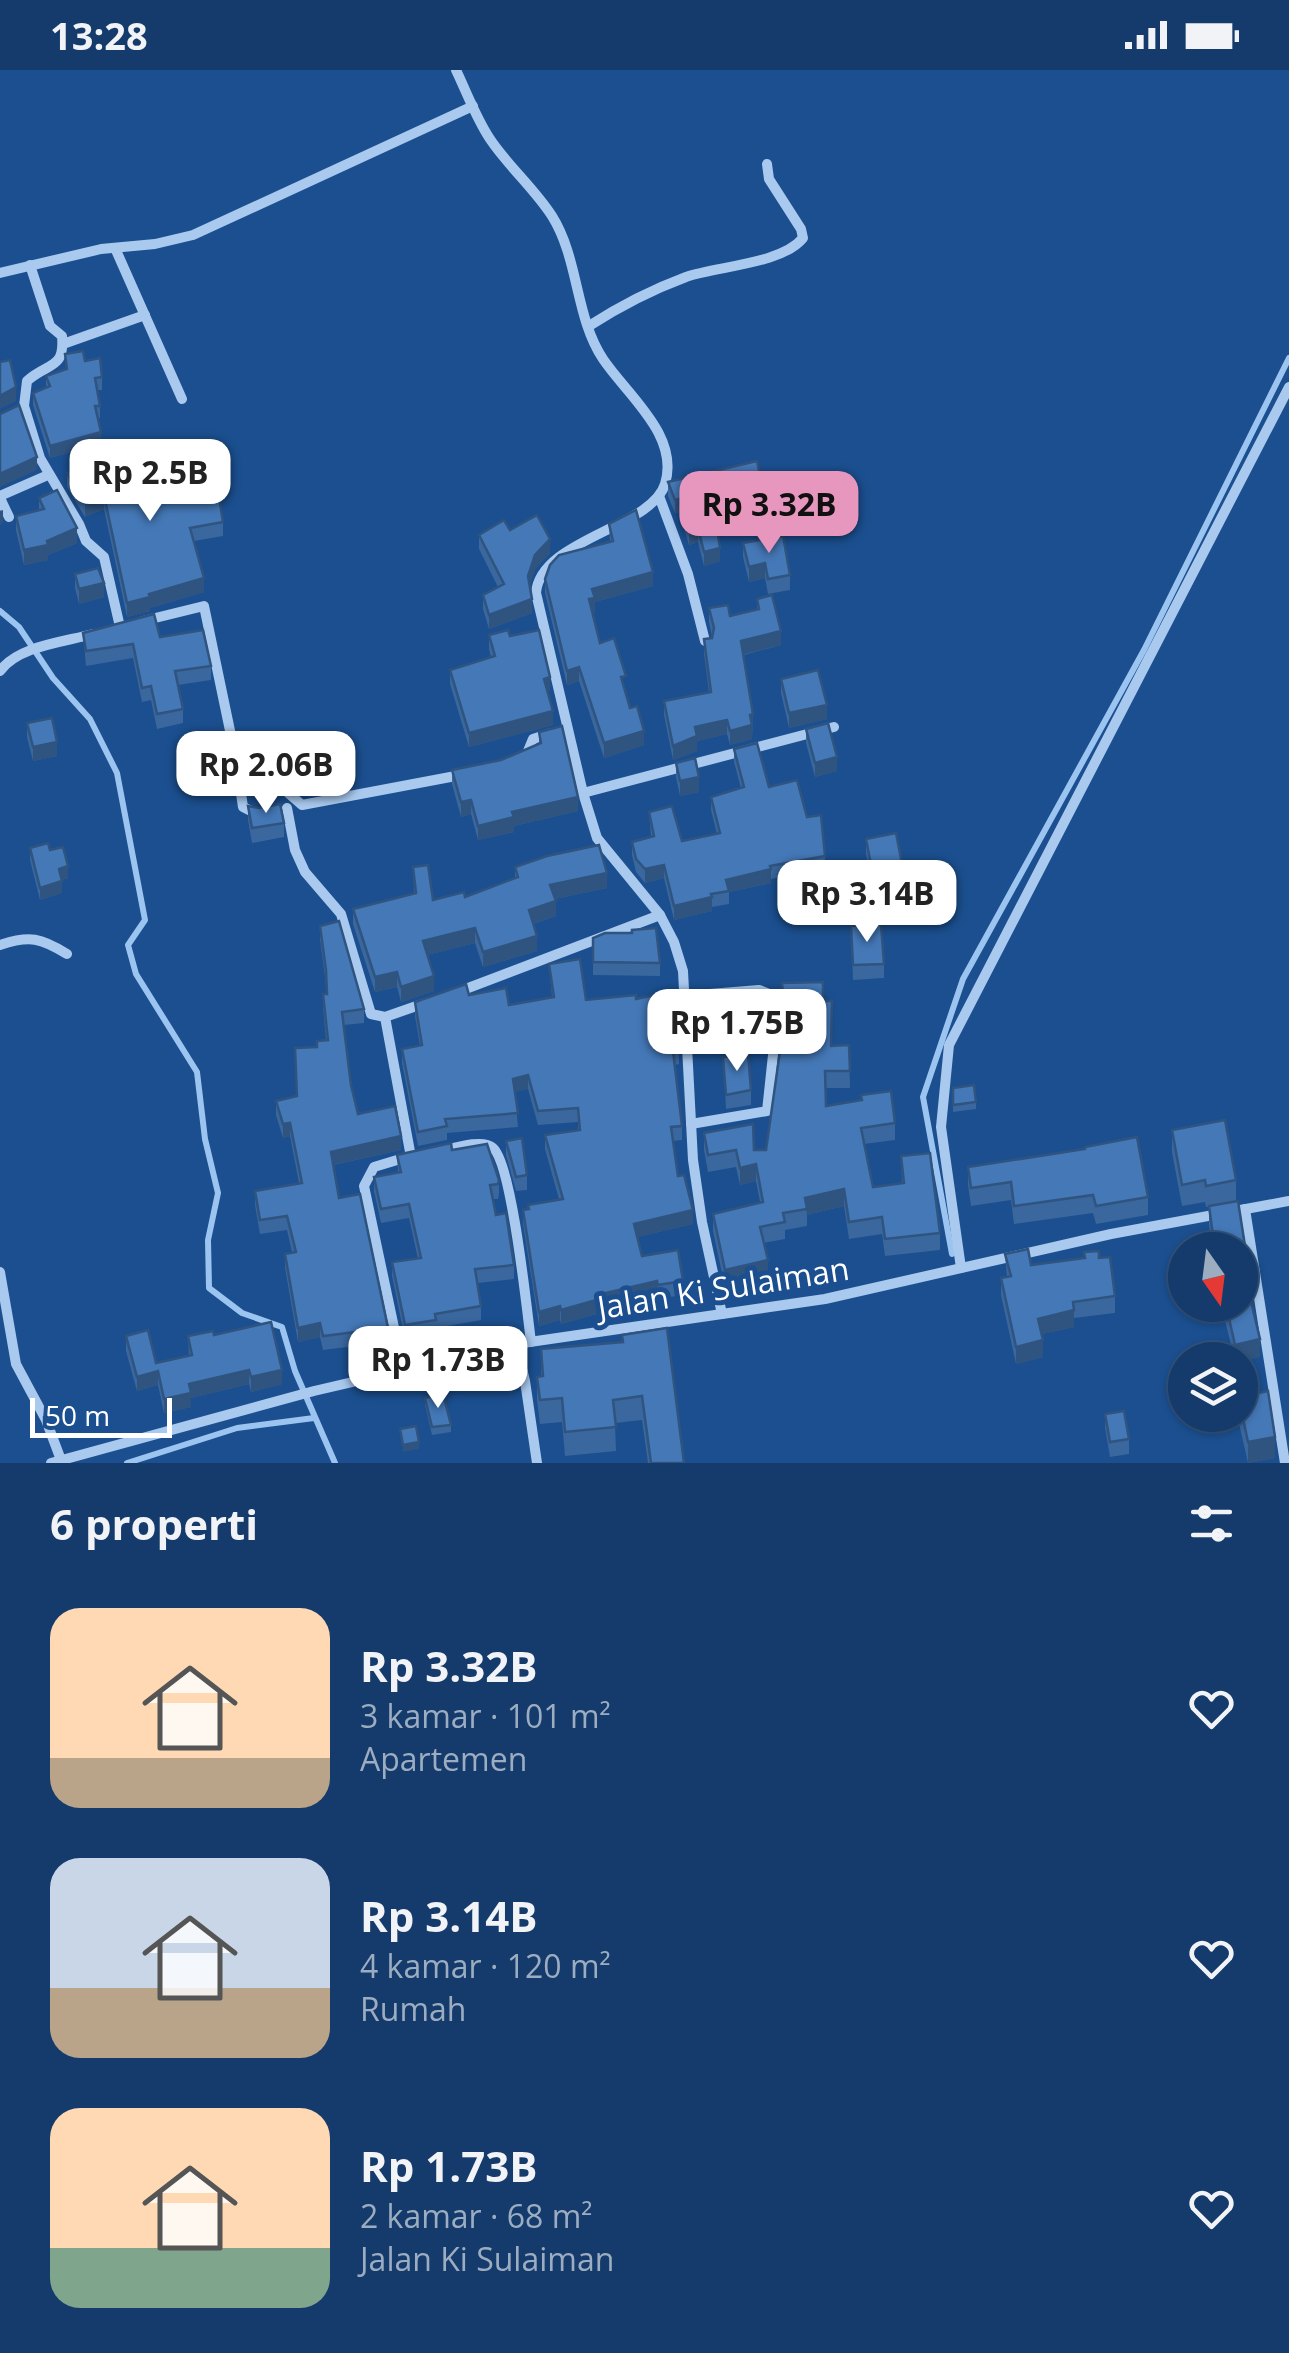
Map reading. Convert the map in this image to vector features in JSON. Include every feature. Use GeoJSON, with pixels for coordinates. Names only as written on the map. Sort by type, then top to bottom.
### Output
{"type":"FeatureCollection","features":[{"type":"Feature","properties":{"kind":"street"},"geometry":{"type":"LineString","coordinates":[[456,70],[491,140],[557,225],[603,359],[654,421],[666,460],[666,488],[704,641]]}},
{"type":"Feature","properties":{"kind":"street"},"geometry":{"type":"LineString","coordinates":[[0,273],[192,235],[473,106]]}},
{"type":"Feature","properties":{"kind":"street"},"geometry":{"type":"LineString","coordinates":[[589,326],[649,291],[796,246],[803,238],[801,229],[770,179],[767,164]]}},
{"type":"Feature","properties":{"kind":"street"},"geometry":{"type":"LineString","coordinates":[[115,248],[182,398]]}},
{"type":"Feature","properties":{"kind":"street"},"geometry":{"type":"LineString","coordinates":[[30,265],[50,326],[59,331],[62,344],[61,360],[27,381],[24,406],[48,475],[86,541],[104,556],[120,626]]}},
{"type":"Feature","properties":{"kind":"street"},"geometry":{"type":"LineString","coordinates":[[62,344],[145,315]]}},
{"type":"Feature","properties":{"kind":"street"},"geometry":{"type":"LineString","coordinates":[[961,1268],[941,1127],[950,1044],[1289,387]]}},
{"type":"Feature","properties":{"kind":"street"},"geometry":{"type":"LineString","coordinates":[[12,412],[24,406]]}},
{"type":"Feature","properties":{"kind":"street"},"geometry":{"type":"LineString","coordinates":[[9,517],[0,497],[48,475]]}},
{"type":"Feature","properties":{"kind":"street"},"geometry":{"type":"LineString","coordinates":[[666,488],[650,507],[603,530],[551,564],[539,578],[536,593],[583,793],[602,848],[660,915],[683,971],[691,1124],[702,1222],[722,1314]]}},
{"type":"Feature","properties":{"kind":"street"},"geometry":{"type":"LineString","coordinates":[[0,672],[7,662],[40,648],[204,606],[234,744],[243,807],[257,814],[466,774]]}},
{"type":"Feature","properties":{"kind":"street"},"geometry":{"type":"LineString","coordinates":[[583,793],[834,726]]}},
{"type":"Feature","properties":{"kind":"street"},"geometry":{"type":"LineString","coordinates":[[509,762],[526,756],[533,739],[567,730]]}},
{"type":"Feature","properties":{"kind":"street"},"geometry":{"type":"LineString","coordinates":[[234,744],[302,805]]}},
{"type":"Feature","properties":{"kind":"street"},"geometry":{"type":"LineString","coordinates":[[286,808],[295,850],[305,872],[345,924],[371,1014],[385,1017],[516,972],[660,915]]}},
{"type":"Feature","properties":{"kind":"street"},"geometry":{"type":"LineString","coordinates":[[0,945],[18,939],[44,939],[67,954]]}},
{"type":"Feature","properties":{"kind":"street"},"geometry":{"type":"LineString","coordinates":[[686,996],[760,990],[770,994],[774,1001],[770,1107],[762,1114],[691,1124]]}},
{"type":"Feature","properties":{"kind":"street"},"geometry":{"type":"LineString","coordinates":[[385,1017],[411,1156]]}},
{"type":"Feature","properties":{"kind":"street"},"geometry":{"type":"LineString","coordinates":[[403,1370],[364,1186],[374,1167],[411,1156],[486,1145],[500,1158],[531,1342]]}},
{"type":"Feature","properties":{"kind":"street","name":"Jalan Ki Sulaiman"},"geometry":{"type":"LineString","coordinates":[[65,1461],[314,1391],[516,1344],[824,1299],[1111,1234],[1289,1201]]}},
{"type":"Feature","properties":{"kind":"street"},"geometry":{"type":"LineString","coordinates":[[1245,1209],[1285,1463]]}},
{"type":"Feature","properties":{"kind":"street"},"geometry":{"type":"LineString","coordinates":[[0,1272],[16,1364],[65,1461]]}},
{"type":"Feature","properties":{"kind":"street"},"geometry":{"type":"LineString","coordinates":[[516,1344],[538,1463]]}},
{"type":"Feature","properties":{"kind":"building"},"geometry":{"type":"Polygon","coordinates":[[[83,351],[85,361],[100,358],[102,377],[95,378],[100,406],[95,406],[101,432],[50,446],[33,393],[50,386],[46,376],[67,369],[65,354],[83,351]]]}},
{"type":"Feature","properties":{"kind":"building"},"geometry":{"type":"Polygon","coordinates":[[[10,360],[16,387],[0,396],[0,362],[10,360]]]}},
{"type":"Feature","properties":{"kind":"building"},"geometry":{"type":"Polygon","coordinates":[[[19,405],[37,457],[0,474],[0,414],[19,405]]]}},
{"type":"Feature","properties":{"kind":"building"},"geometry":{"type":"Polygon","coordinates":[[[107,454],[117,475],[163,461],[174,494],[217,485],[223,522],[190,528],[204,578],[127,603],[104,495],[85,503],[67,473],[107,454]]]}},
{"type":"Feature","properties":{"kind":"building"},"geometry":{"type":"Polygon","coordinates":[[[757,461],[765,499],[733,506],[731,496],[713,500],[720,548],[704,552],[698,528],[689,531],[679,499],[675,500],[668,482],[757,461]]]}},
{"type":"Feature","properties":{"kind":"building"},"geometry":{"type":"Polygon","coordinates":[[[57,490],[77,528],[47,541],[48,545],[24,550],[16,516],[44,509],[39,498],[57,490]]]}},
{"type":"Feature","properties":{"kind":"building"},"geometry":{"type":"Polygon","coordinates":[[[636,510],[653,572],[592,589],[595,598],[589,599],[600,643],[614,638],[626,676],[621,677],[630,708],[637,706],[644,731],[604,743],[579,667],[567,671],[545,579],[559,555],[613,541],[609,524],[636,510]]]}},
{"type":"Feature","properties":{"kind":"building"},"geometry":{"type":"Polygon","coordinates":[[[537,515],[550,539],[535,555],[528,576],[532,599],[489,615],[483,595],[504,584],[479,535],[504,520],[510,530],[537,515]]]}},
{"type":"Feature","properties":{"kind":"building"},"geometry":{"type":"Polygon","coordinates":[[[783,536],[790,575],[768,579],[765,563],[749,567],[743,543],[783,536]]]}},
{"type":"Feature","properties":{"kind":"building"},"geometry":{"type":"Polygon","coordinates":[[[98,568],[104,583],[79,589],[75,574],[98,568]]]}},
{"type":"Feature","properties":{"kind":"building"},"geometry":{"type":"Polygon","coordinates":[[[772,595],[781,631],[741,641],[752,725],[730,731],[727,720],[695,727],[697,736],[673,746],[664,701],[711,692],[704,639],[712,638],[714,628],[709,608],[728,605],[730,616],[759,609],[757,599],[772,595]]]}},
{"type":"Feature","properties":{"kind":"building"},"geometry":{"type":"Polygon","coordinates":[[[154,614],[160,637],[203,630],[211,666],[175,671],[183,709],[157,714],[151,686],[142,688],[133,644],[86,651],[83,633],[154,614]]]}},
{"type":"Feature","properties":{"kind":"building"},"geometry":{"type":"Polygon","coordinates":[[[508,630],[510,636],[539,630],[550,677],[544,679],[553,711],[469,733],[450,670],[495,656],[489,635],[508,630]]]}},
{"type":"Feature","properties":{"kind":"building"},"geometry":{"type":"Polygon","coordinates":[[[818,670],[827,705],[789,713],[781,679],[818,670]]]}},
{"type":"Feature","properties":{"kind":"building"},"geometry":{"type":"Polygon","coordinates":[[[52,718],[57,742],[33,747],[27,723],[52,718]]]}},
{"type":"Feature","properties":{"kind":"building"},"geometry":{"type":"Polygon","coordinates":[[[828,723],[837,757],[815,763],[806,729],[828,723]]]}},
{"type":"Feature","properties":{"kind":"building"},"geometry":{"type":"Polygon","coordinates":[[[562,726],[578,797],[512,812],[514,817],[478,826],[471,800],[461,802],[452,770],[501,760],[541,743],[539,732],[562,726]]]}},
{"type":"Feature","properties":{"kind":"building"},"geometry":{"type":"Polygon","coordinates":[[[757,743],[769,787],[797,780],[807,817],[821,815],[825,856],[770,866],[771,869],[726,880],[729,891],[674,906],[664,865],[645,869],[636,859],[632,842],[654,836],[649,812],[672,806],[682,841],[720,833],[711,797],[744,787],[734,749],[757,743]]]}},
{"type":"Feature","properties":{"kind":"building"},"geometry":{"type":"Polygon","coordinates":[[[695,758],[699,777],[680,781],[676,763],[695,758]]]}},
{"type":"Feature","properties":{"kind":"building"},"geometry":{"type":"Polygon","coordinates":[[[280,804],[284,823],[252,828],[248,806],[280,804]]]}},
{"type":"Feature","properties":{"kind":"building"},"geometry":{"type":"Polygon","coordinates":[[[896,833],[902,864],[872,870],[866,839],[896,833]]]}},
{"type":"Feature","properties":{"kind":"building"},"geometry":{"type":"Polygon","coordinates":[[[48,843],[50,850],[63,847],[68,866],[59,869],[62,881],[40,888],[30,848],[48,843]]]}},
{"type":"Feature","properties":{"kind":"building"},"geometry":{"type":"Polygon","coordinates":[[[599,845],[607,873],[550,885],[556,901],[529,910],[537,936],[483,952],[475,928],[423,941],[434,976],[401,987],[397,972],[375,977],[353,909],[416,893],[413,867],[428,865],[433,900],[464,892],[465,897],[518,877],[515,867],[599,845]]]}},
{"type":"Feature","properties":{"kind":"building"},"geometry":{"type":"Polygon","coordinates":[[[339,921],[364,1009],[342,1012],[358,1114],[395,1106],[401,1136],[331,1152],[339,1198],[360,1194],[388,1328],[323,1336],[320,1323],[298,1328],[285,1254],[296,1252],[287,1216],[260,1220],[255,1191],[302,1183],[290,1123],[283,1124],[276,1101],[297,1096],[295,1048],[317,1047],[317,1041],[328,1040],[320,926],[339,921]]]}},
{"type":"Feature","properties":{"kind":"building"},"geometry":{"type":"Polygon","coordinates":[[[881,924],[884,964],[853,965],[851,926],[881,924]]]}},
{"type":"Feature","properties":{"kind":"building"},"geometry":{"type":"Polygon","coordinates":[[[656,928],[660,963],[593,962],[593,938],[605,933],[656,928]]]}},
{"type":"Feature","properties":{"kind":"building"},"geometry":{"type":"Polygon","coordinates":[[[580,959],[586,1000],[636,995],[636,999],[671,992],[679,1044],[679,1050],[673,1051],[682,1126],[671,1127],[678,1176],[684,1175],[693,1210],[634,1224],[642,1256],[678,1250],[683,1281],[658,1285],[657,1281],[606,1293],[607,1297],[561,1310],[560,1306],[539,1312],[523,1210],[529,1209],[528,1205],[563,1199],[545,1135],[580,1130],[578,1108],[538,1111],[528,1075],[513,1079],[518,1113],[445,1119],[447,1126],[418,1132],[402,1049],[422,1045],[415,1002],[466,984],[469,995],[506,988],[509,1005],[554,997],[549,964],[580,959]]]}},
{"type":"Feature","properties":{"kind":"building"},"geometry":{"type":"Polygon","coordinates":[[[823,982],[823,1001],[832,1001],[831,1046],[849,1045],[850,1071],[825,1071],[826,1106],[891,1091],[895,1123],[861,1128],[873,1187],[904,1183],[901,1156],[930,1153],[940,1233],[885,1239],[882,1217],[849,1222],[844,1189],[805,1198],[807,1209],[783,1213],[785,1222],[760,1227],[768,1260],[725,1270],[713,1214],[763,1202],[756,1164],[740,1168],[736,1150],[708,1155],[704,1133],[753,1124],[754,1150],[766,1150],[781,1044],[788,1045],[782,983],[823,982]]]}},
{"type":"Feature","properties":{"kind":"building"},"geometry":{"type":"Polygon","coordinates":[[[748,1055],[751,1090],[726,1095],[723,1057],[748,1055]]]}},
{"type":"Feature","properties":{"kind":"building"},"geometry":{"type":"Polygon","coordinates":[[[974,1085],[976,1102],[953,1105],[953,1088],[974,1085]]]}},
{"type":"Feature","properties":{"kind":"building"},"geometry":{"type":"Polygon","coordinates":[[[1225,1120],[1236,1180],[1206,1186],[1205,1180],[1182,1185],[1172,1130],[1225,1120]]]}},
{"type":"Feature","properties":{"kind":"building"},"geometry":{"type":"Polygon","coordinates":[[[1137,1137],[1148,1197],[1096,1206],[1093,1195],[1014,1206],[1011,1182],[971,1188],[968,1167],[1137,1137]]]}},
{"type":"Feature","properties":{"kind":"building"},"geometry":{"type":"Polygon","coordinates":[[[522,1138],[527,1175],[516,1177],[506,1141],[522,1138]]]}},
{"type":"Feature","properties":{"kind":"building"},"geometry":{"type":"Polygon","coordinates":[[[451,1143],[452,1150],[487,1144],[499,1180],[498,1184],[490,1185],[496,1215],[506,1213],[514,1265],[475,1269],[481,1306],[435,1314],[436,1320],[405,1325],[392,1262],[421,1258],[409,1204],[381,1209],[374,1177],[401,1172],[397,1155],[451,1143]]]}},
{"type":"Feature","properties":{"kind":"building"},"geometry":{"type":"Polygon","coordinates":[[[1238,1201],[1243,1232],[1213,1232],[1209,1206],[1238,1201]]]}},
{"type":"Feature","properties":{"kind":"building"},"geometry":{"type":"Polygon","coordinates":[[[1028,1249],[1031,1265],[1085,1258],[1084,1252],[1099,1251],[1099,1258],[1110,1257],[1115,1296],[1073,1302],[1074,1310],[1038,1319],[1043,1340],[1016,1347],[1001,1278],[1011,1276],[1005,1254],[1028,1249]]]}},
{"type":"Feature","properties":{"kind":"building"},"geometry":{"type":"Polygon","coordinates":[[[271,1322],[282,1370],[251,1377],[249,1370],[189,1384],[191,1393],[164,1399],[158,1371],[137,1377],[126,1336],[148,1330],[156,1363],[192,1355],[188,1336],[213,1331],[214,1335],[271,1322]]]}},
{"type":"Feature","properties":{"kind":"building"},"geometry":{"type":"Polygon","coordinates":[[[1230,1322],[1256,1322],[1260,1339],[1234,1342],[1230,1322]]]}},
{"type":"Feature","properties":{"kind":"building"},"geometry":{"type":"Polygon","coordinates":[[[667,1328],[684,1463],[651,1463],[642,1396],[613,1400],[616,1427],[565,1432],[562,1398],[540,1400],[537,1377],[543,1376],[541,1349],[623,1342],[622,1335],[667,1328]]]}},
{"type":"Feature","properties":{"kind":"building"},"geometry":{"type":"Polygon","coordinates":[[[1268,1391],[1275,1437],[1248,1442],[1246,1432],[1258,1432],[1258,1393],[1268,1391]]]}},
{"type":"Feature","properties":{"kind":"building"},"geometry":{"type":"Polygon","coordinates":[[[443,1394],[451,1425],[432,1427],[425,1398],[443,1394]]]}},
{"type":"Feature","properties":{"kind":"building"},"geometry":{"type":"Polygon","coordinates":[[[1124,1411],[1129,1439],[1110,1442],[1105,1414],[1124,1411]]]}},
{"type":"Feature","properties":{"kind":"building"},"geometry":{"type":"Polygon","coordinates":[[[416,1426],[419,1442],[403,1445],[400,1429],[416,1426]]]}},
{"type":"Feature","properties":{"kind":"waterway"},"geometry":{"type":"LineString","coordinates":[[952,1254],[923,1097],[963,979],[1144,650],[1289,358]]}},
{"type":"Feature","properties":{"kind":"waterway"},"geometry":{"type":"LineString","coordinates":[[0,611],[19,627],[53,678],[90,719],[117,773],[145,920],[128,945],[136,974],[197,1072],[205,1139],[218,1193],[208,1240],[209,1288],[242,1313],[282,1327],[295,1371],[335,1463]]}},
{"type":"Feature","properties":{"kind":"waterway"},"geometry":{"type":"LineString","coordinates":[[127,1463],[237,1428],[314,1418]]}}]}
